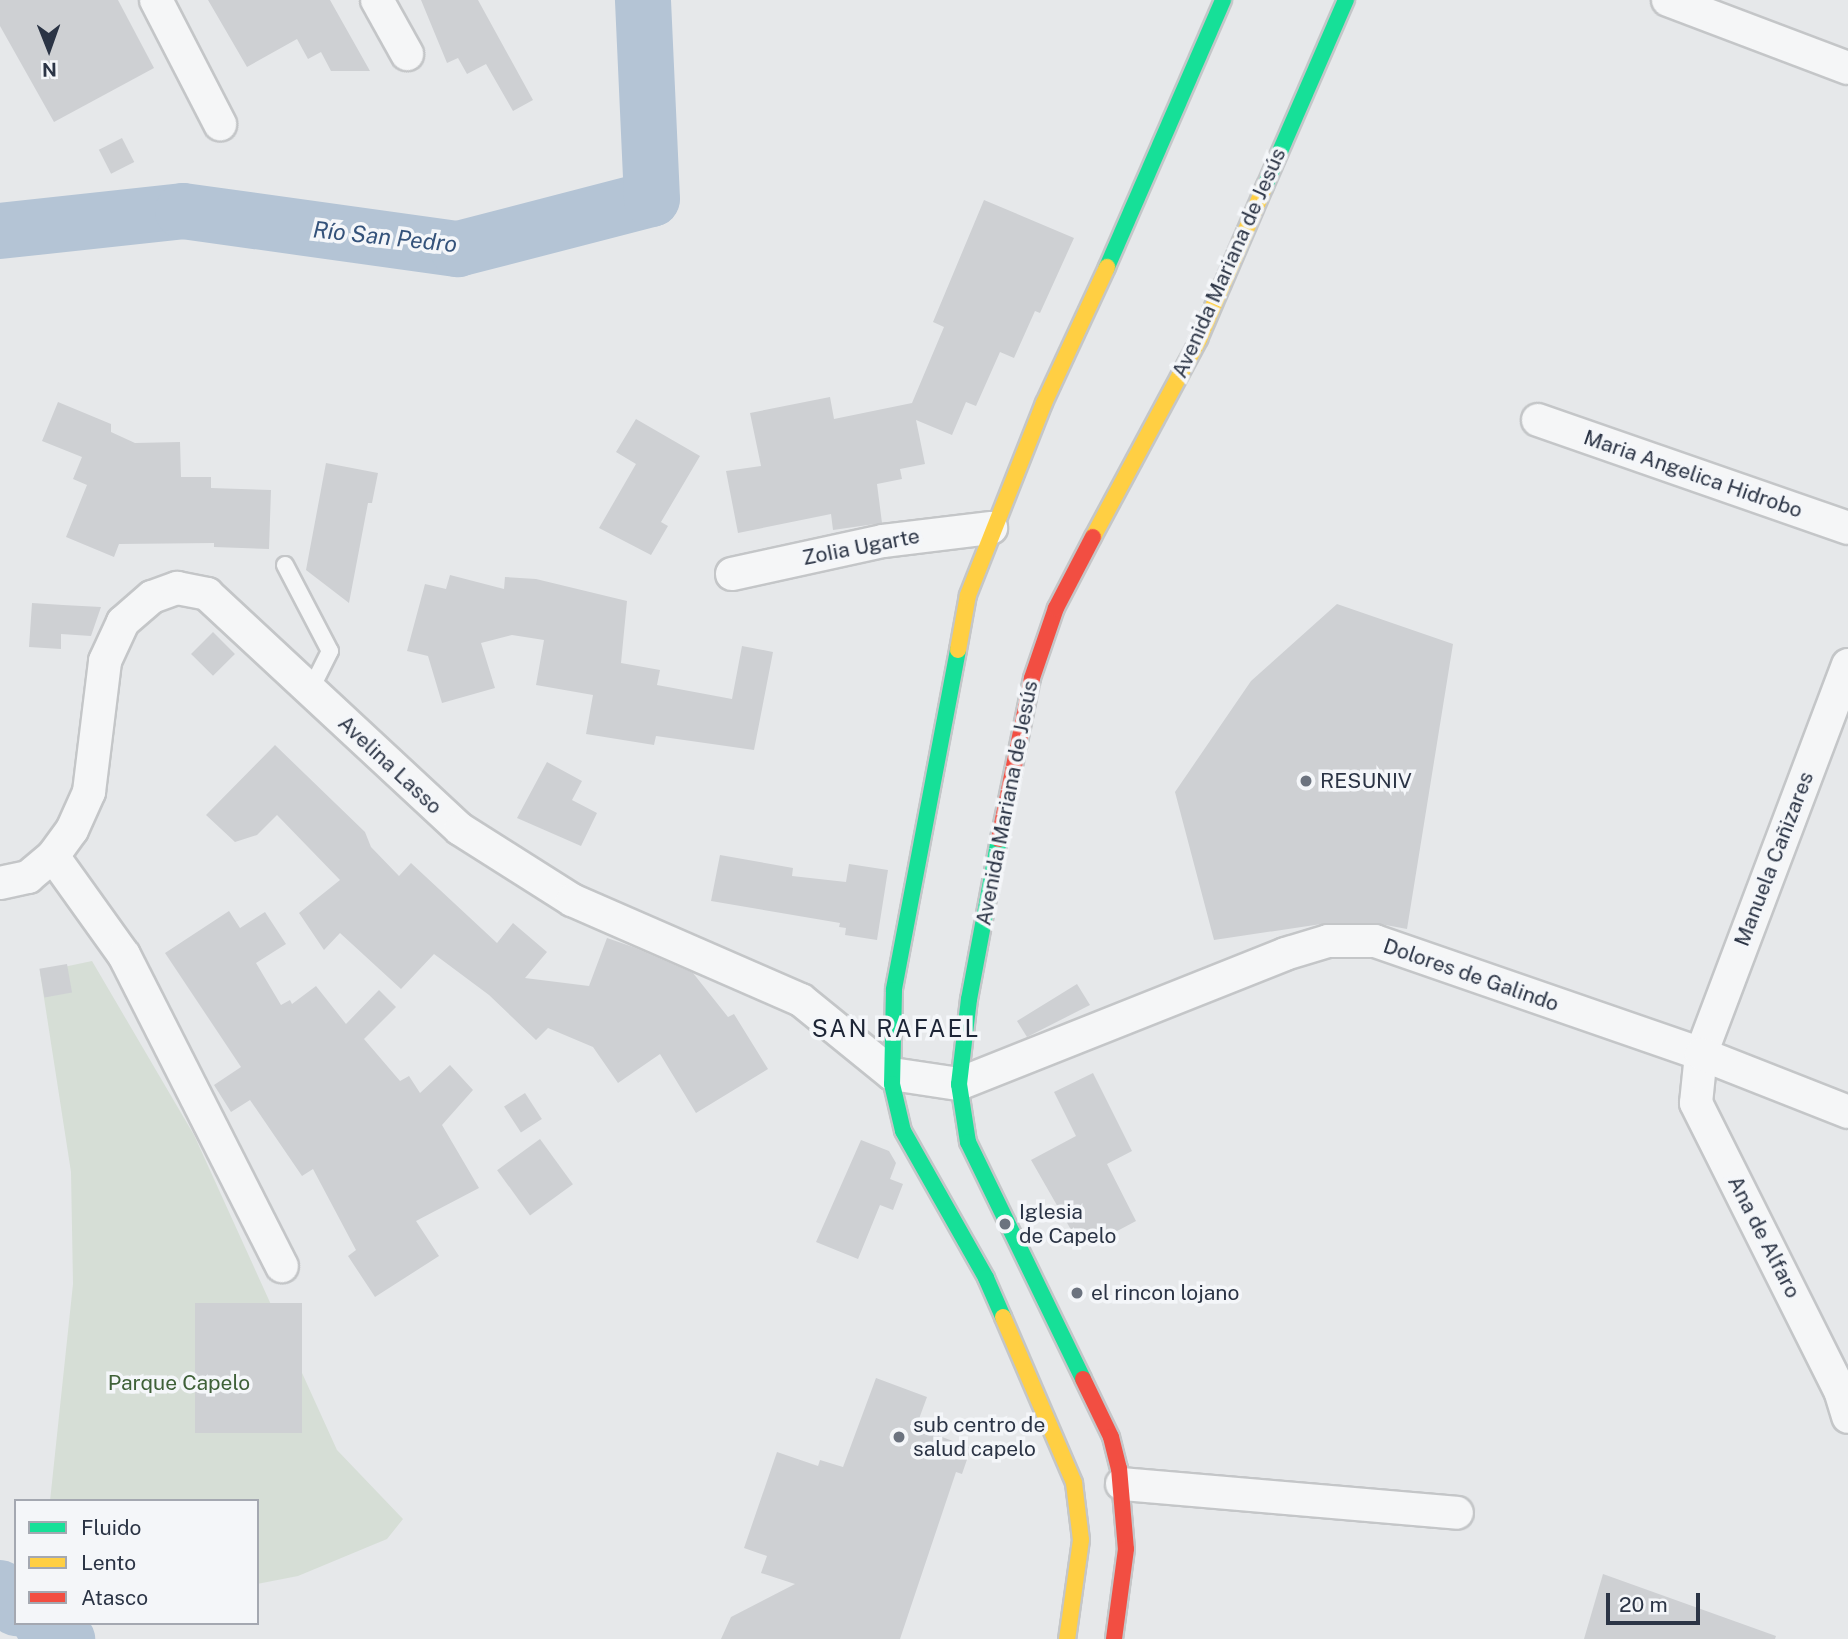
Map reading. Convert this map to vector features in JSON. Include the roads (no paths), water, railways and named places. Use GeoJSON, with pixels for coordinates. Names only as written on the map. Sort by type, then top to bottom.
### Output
{"type":"FeatureCollection","features":[{"type":"Feature","properties":{"kind":"street"},"geometry":{"type":"LineString","coordinates":[[156,0],[220,124]]}},
{"type":"Feature","properties":{"kind":"street"},"geometry":{"type":"LineString","coordinates":[[377,0],[407,54]]}},
{"type":"Feature","properties":{"kind":"street"},"geometry":{"type":"LineString","coordinates":[[1067,1639],[1081,1540],[1074,1483],[986,1278],[903,1132],[892,1074],[894,990],[949,680],[968,595],[991,528],[1165,142],[1223,0]]}},
{"type":"Feature","properties":{"kind":"street","name":"Avenida Mariana de Jesús"},"geometry":{"type":"LineString","coordinates":[[1114,1639],[1126,1549],[1122,1484],[1111,1437],[968,1142],[959,1084],[969,999],[1014,755],[1032,678],[1056,608],[1199,339],[1346,0]]}},
{"type":"Feature","properties":{"kind":"street"},"geometry":{"type":"LineString","coordinates":[[1668,0],[1848,68]]}},
{"type":"Feature","properties":{"kind":"street","name":"Maria Angelica Hidrobo"},"geometry":{"type":"LineString","coordinates":[[1538,420],[1848,528]]}},
{"type":"Feature","properties":{"kind":"street","name":"ZoIia Ugarte"},"geometry":{"type":"LineString","coordinates":[[732,574],[883,541],[991,528]]}},
{"type":"Feature","properties":{"kind":"street","name":"Avelina Lasso"},"geometry":{"type":"LineString","coordinates":[[0,883],[28,877],[53,856],[72,830],[89,792],[105,661],[123,622],[152,597],[177,588],[208,594],[460,829],[572,900],[801,1000],[892,1074]]}},
{"type":"Feature","properties":{"kind":"street","name":"Manuela Cañizares"},"geometry":{"type":"LineString","coordinates":[[1701,1054],[1848,664]]}},
{"type":"Feature","properties":{"kind":"street"},"geometry":{"type":"LineString","coordinates":[[53,856],[124,955],[282,1266]]}},
{"type":"Feature","properties":{"kind":"street","name":"Dolores de Galindo"},"geometry":{"type":"LineString","coordinates":[[892,1074],[959,1084],[1328,941],[1374,941],[1701,1054],[1848,1112]]}},
{"type":"Feature","properties":{"kind":"street","name":"Ana de Alfaro"},"geometry":{"type":"LineString","coordinates":[[1701,1054],[1696,1103],[1840,1390],[1848,1417]]}},
{"type":"Feature","properties":{"kind":"street"},"geometry":{"type":"LineString","coordinates":[[1122,1484],[1457,1513]]}},
{"type":"Feature","properties":{"kind":"lane"},"geometry":{"type":"LineString","coordinates":[[285,565],[330,652],[310,691]]}},
{"type":"Feature","properties":{"kind":"waterway","name":"Río San Pedro"},"geometry":{"type":"LineString","coordinates":[[0,231],[183,211],[458,249],[652,199],[643,0]]}},
{"type":"Feature","properties":{"kind":"waterway","name":"Río San Pedro"},"geometry":{"type":"LineString","coordinates":[[0,1588],[14,1606]]}},
{"type":"Feature","properties":{"kind":"waterway","name":"Río San Pedro"},"geometry":{"type":"LineString","coordinates":[[44,1625],[67,1639]]}},
{"type":"Feature","properties":{"kind":"place","name":"RESUNIV"},"geometry":{"type":"Point","coordinates":[1306,781]}},
{"type":"Feature","properties":{"kind":"place","name":"Iglesia de Capelo"},"geometry":{"type":"Point","coordinates":[1005,1224]}},
{"type":"Feature","properties":{"kind":"place","name":"el rincon lojano"},"geometry":{"type":"Point","coordinates":[1077,1293]}},
{"type":"Feature","properties":{"kind":"place","name":"sub centro de salud capelo"},"geometry":{"type":"Point","coordinates":[899,1437]}},
{"type":"Feature","properties":{"kind":"district","name":"SAN RAFAEL"},"geometry":{"type":"Point","coordinates":[896,1029]}},
{"type":"Feature","properties":{"kind":"park label","name":"Parque Capelo"},"geometry":{"type":"Point","coordinates":[179,1383]}}]}
